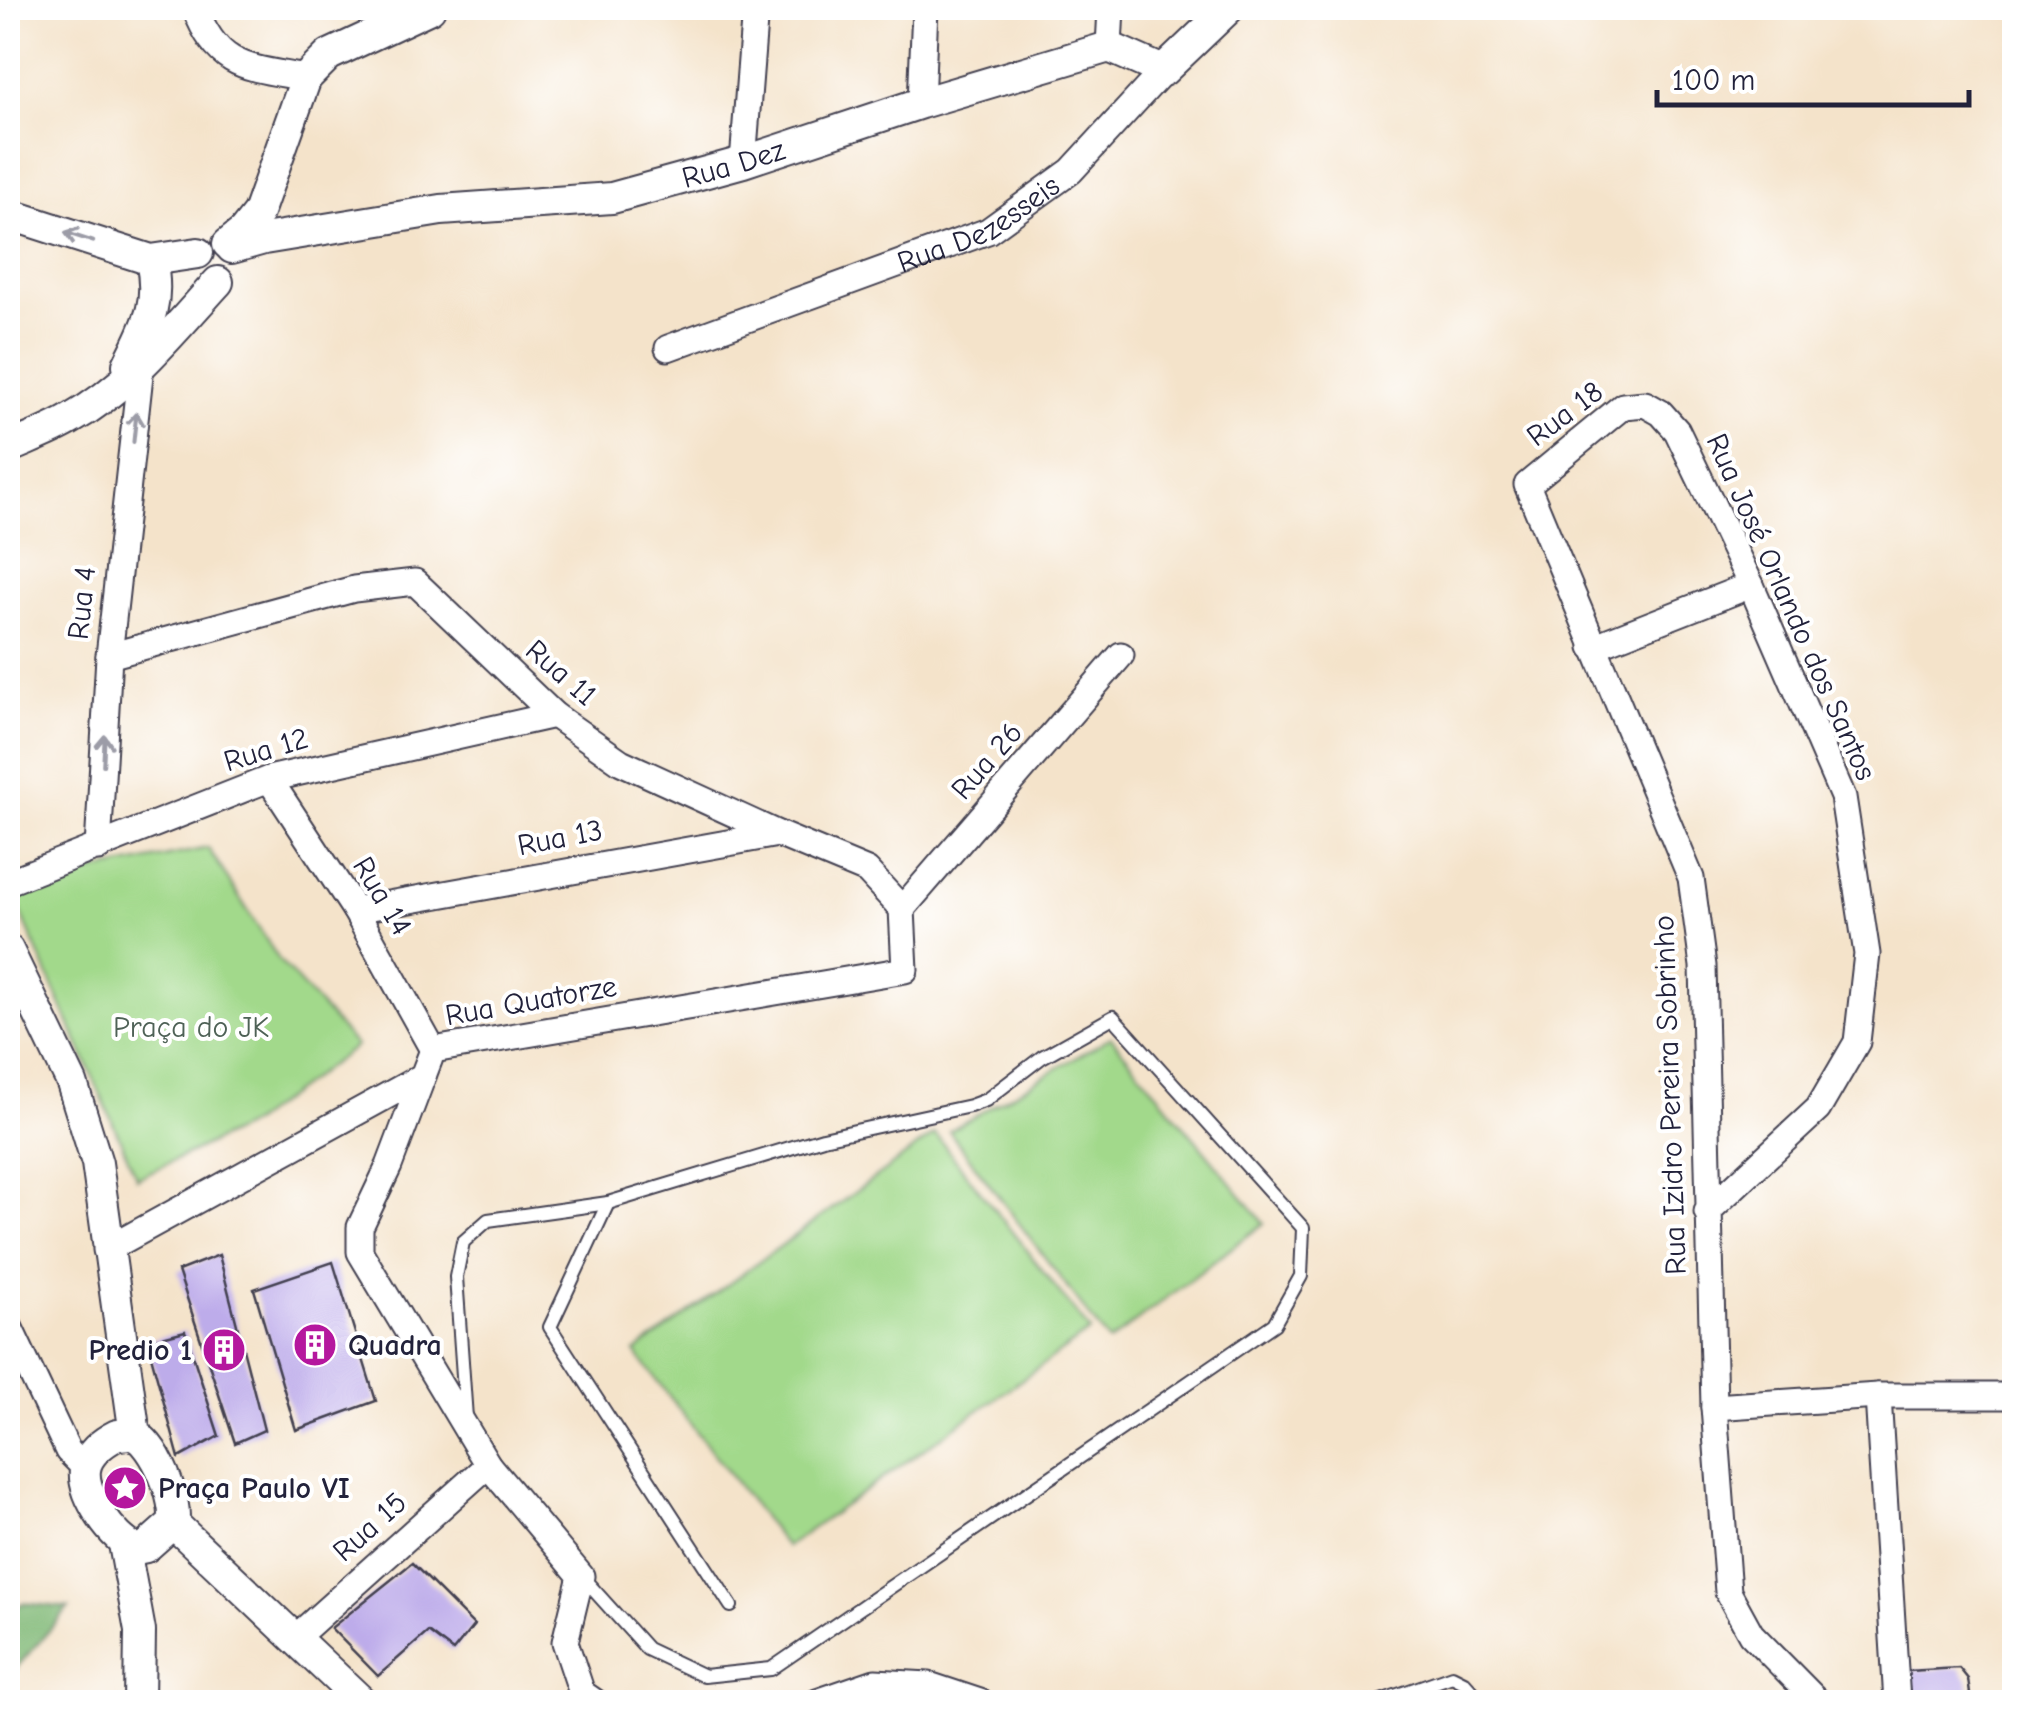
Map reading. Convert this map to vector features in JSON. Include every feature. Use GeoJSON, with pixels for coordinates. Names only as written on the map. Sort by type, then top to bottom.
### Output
{"type":"FeatureCollection","features":[{"type":"Feature","properties":{"kind":"street"},"geometry":{"type":"LineString","coordinates":[[195,8],[216,50],[246,67],[306,78]]}},
{"type":"Feature","properties":{"kind":"street"},"geometry":{"type":"LineString","coordinates":[[8,448],[72,419],[142,366],[219,256],[258,214],[306,78],[329,55],[430,8]]}},
{"type":"Feature","properties":{"kind":"street"},"geometry":{"type":"LineString","coordinates":[[743,162],[755,8]]}},
{"type":"Feature","properties":{"kind":"street"},"geometry":{"type":"LineString","coordinates":[[920,103],[925,8]]}},
{"type":"Feature","properties":{"kind":"street"},"geometry":{"type":"LineString","coordinates":[[1110,8],[1108,47],[1162,71]]}},
{"type":"Feature","properties":{"kind":"street","name":"Rua Dezesseis"},"geometry":{"type":"LineString","coordinates":[[668,348],[988,231],[1071,172],[1162,71],[1229,8]]}},
{"type":"Feature","properties":{"kind":"street","name":"Rua Dez"},"geometry":{"type":"LineString","coordinates":[[151,260],[219,256],[289,235],[441,210],[612,198],[743,162],[920,103],[1108,47]]}},
{"type":"Feature","properties":{"kind":"street"},"geometry":{"type":"LineString","coordinates":[[8,214],[151,260],[156,296],[151,318],[118,386]]}},
{"type":"Feature","properties":{"kind":"street","name":"Rua 4"},"geometry":{"type":"LineString","coordinates":[[98,848],[109,656],[142,366]]}},
{"type":"Feature","properties":{"kind":"street","name":"Rua 18"},"geometry":{"type":"LineString","coordinates":[[1527,485],[1623,406],[1645,404]]}},
{"type":"Feature","properties":{"kind":"street","name":"Rua José Orlando dos Santos"},"geometry":{"type":"LineString","coordinates":[[1645,404],[1661,412],[1677,431],[1751,584],[1843,797],[1867,954],[1857,1042],[1818,1109],[1707,1212]]}},
{"type":"Feature","properties":{"kind":"street","name":"Rua Izidro Pereira Sobrinho"},"geometry":{"type":"LineString","coordinates":[[1527,485],[1691,878],[1703,966],[1714,1407],[1728,1592],[1750,1634],[1818,1702]]}},
{"type":"Feature","properties":{"kind":"street","name":"Rua 11"},"geometry":{"type":"LineString","coordinates":[[109,656],[354,589],[415,582],[554,714],[621,762],[867,871],[902,909]]}},
{"type":"Feature","properties":{"kind":"street"},"geometry":{"type":"LineString","coordinates":[[1593,648],[1751,584]]}},
{"type":"Feature","properties":{"kind":"street","name":"Rua 26"},"geometry":{"type":"LineString","coordinates":[[902,909],[1122,655]]}},
{"type":"Feature","properties":{"kind":"street","name":"Rua 12"},"geometry":{"type":"LineString","coordinates":[[8,882],[269,779],[554,714]]}},
{"type":"Feature","properties":{"kind":"street","name":"Rua 14"},"geometry":{"type":"LineString","coordinates":[[269,779],[355,910],[433,1050]]}},
{"type":"Feature","properties":{"kind":"street","name":"Rua 13"},"geometry":{"type":"LineString","coordinates":[[355,910],[778,834]]}},
{"type":"Feature","properties":{"kind":"street","name":"Rua Quatorze"},"geometry":{"type":"LineString","coordinates":[[581,1576],[488,1465],[360,1252],[360,1227],[389,1166],[433,1050],[905,970],[902,909]]}},
{"type":"Feature","properties":{"kind":"street"},"geometry":{"type":"LineString","coordinates":[[8,950],[72,1082],[97,1163],[134,1435],[151,1450],[174,1502],[172,1524],[146,1547],[136,1549],[124,1544],[105,1523],[84,1468],[68,1451],[8,1324]]}},
{"type":"Feature","properties":{"kind":"street"},"geometry":{"type":"LineString","coordinates":[[106,1250],[423,1076]]}},
{"type":"Feature","properties":{"kind":"street"},"geometry":{"type":"LineString","coordinates":[[1714,1407],[1878,1396],[2014,1396]]}},
{"type":"Feature","properties":{"kind":"street"},"geometry":{"type":"LineString","coordinates":[[1878,1396],[1897,1702]]}},
{"type":"Feature","properties":{"kind":"street"},"geometry":{"type":"LineString","coordinates":[[84,1468],[103,1443],[117,1436],[134,1435]]}},
{"type":"Feature","properties":{"kind":"street","name":"Rua 15"},"geometry":{"type":"LineString","coordinates":[[295,1638],[488,1465]]}},
{"type":"Feature","properties":{"kind":"street"},"geometry":{"type":"LineString","coordinates":[[172,1524],[362,1702]]}},
{"type":"Feature","properties":{"kind":"street"},"geometry":{"type":"LineString","coordinates":[[124,1544],[140,1631],[139,1702]]}},
{"type":"Feature","properties":{"kind":"street"},"geometry":{"type":"LineString","coordinates":[[581,1576],[565,1642],[582,1693],[595,1702]]}},
{"type":"Feature","properties":{"kind":"street"},"geometry":{"type":"LineString","coordinates":[[817,1702],[874,1682],[929,1685],[980,1702]]}},
{"type":"Feature","properties":{"kind":"lane"},"geometry":{"type":"LineString","coordinates":[[467,1430],[456,1278],[463,1242],[488,1220],[608,1203],[823,1138],[970,1106],[986,1100],[1042,1056],[1113,1017],[1302,1228],[1301,1276],[1274,1324],[770,1669],[704,1676],[647,1650],[581,1576]]}},
{"type":"Feature","properties":{"kind":"lane"},"geometry":{"type":"LineString","coordinates":[[608,1203],[550,1326],[730,1606]]}},
{"type":"Feature","properties":{"kind":"lane"},"geometry":{"type":"LineString","coordinates":[[1382,1702],[1452,1676],[1464,1682],[1482,1702]]}},
{"type":"Feature","properties":{"kind":"green space","name":"Praça do JK"},"geometry":{"type":"Polygon","coordinates":[[[208,848],[279,960],[356,1046],[249,1125],[137,1178],[10,888],[208,848]]]}},
{"type":"Feature","properties":{"kind":"green space"},"geometry":{"type":"Polygon","coordinates":[[[1111,1037],[1264,1223],[1109,1342],[949,1131],[1111,1037]]]}},
{"type":"Feature","properties":{"kind":"green space"},"geometry":{"type":"Polygon","coordinates":[[[935,1134],[1090,1331],[786,1547],[635,1352],[935,1134]]]}},
{"type":"Feature","properties":{"kind":"green space"},"geometry":{"type":"Polygon","coordinates":[[[23,1603],[69,1608],[17,1667],[8,1685],[8,1611],[23,1603]]]}},
{"type":"Feature","properties":{"kind":"building","name":"Predio 1"},"geometry":{"type":"Polygon","coordinates":[[[219,1255],[264,1430],[235,1443],[178,1271],[219,1255]]]}},
{"type":"Feature","properties":{"kind":"building","name":"Quadra"},"geometry":{"type":"Polygon","coordinates":[[[333,1262],[376,1401],[296,1430],[254,1289],[333,1262]]]}},
{"type":"Feature","properties":{"kind":"building"},"geometry":{"type":"Polygon","coordinates":[[[185,1331],[219,1436],[179,1458],[147,1341],[185,1331]]]}},
{"type":"Feature","properties":{"kind":"building"},"geometry":{"type":"Polygon","coordinates":[[[412,1563],[474,1625],[453,1651],[428,1632],[378,1676],[331,1628],[412,1563]]]}},
{"type":"Feature","properties":{"kind":"building"},"geometry":{"type":"Polygon","coordinates":[[[1959,1668],[1968,1679],[1970,1694],[1962,1702],[1935,1701],[1931,1696],[1914,1700],[1908,1671],[1959,1668]]]}},
{"type":"Feature","properties":{"kind":"place","name":"Quadra"},"geometry":{"type":"Point","coordinates":[315,1345]}},
{"type":"Feature","properties":{"kind":"place","name":"Predio 1"},"geometry":{"type":"Point","coordinates":[224,1350]}},
{"type":"Feature","properties":{"kind":"place","name":"Praça Paulo VI"},"geometry":{"type":"Point","coordinates":[125,1488]}}]}
